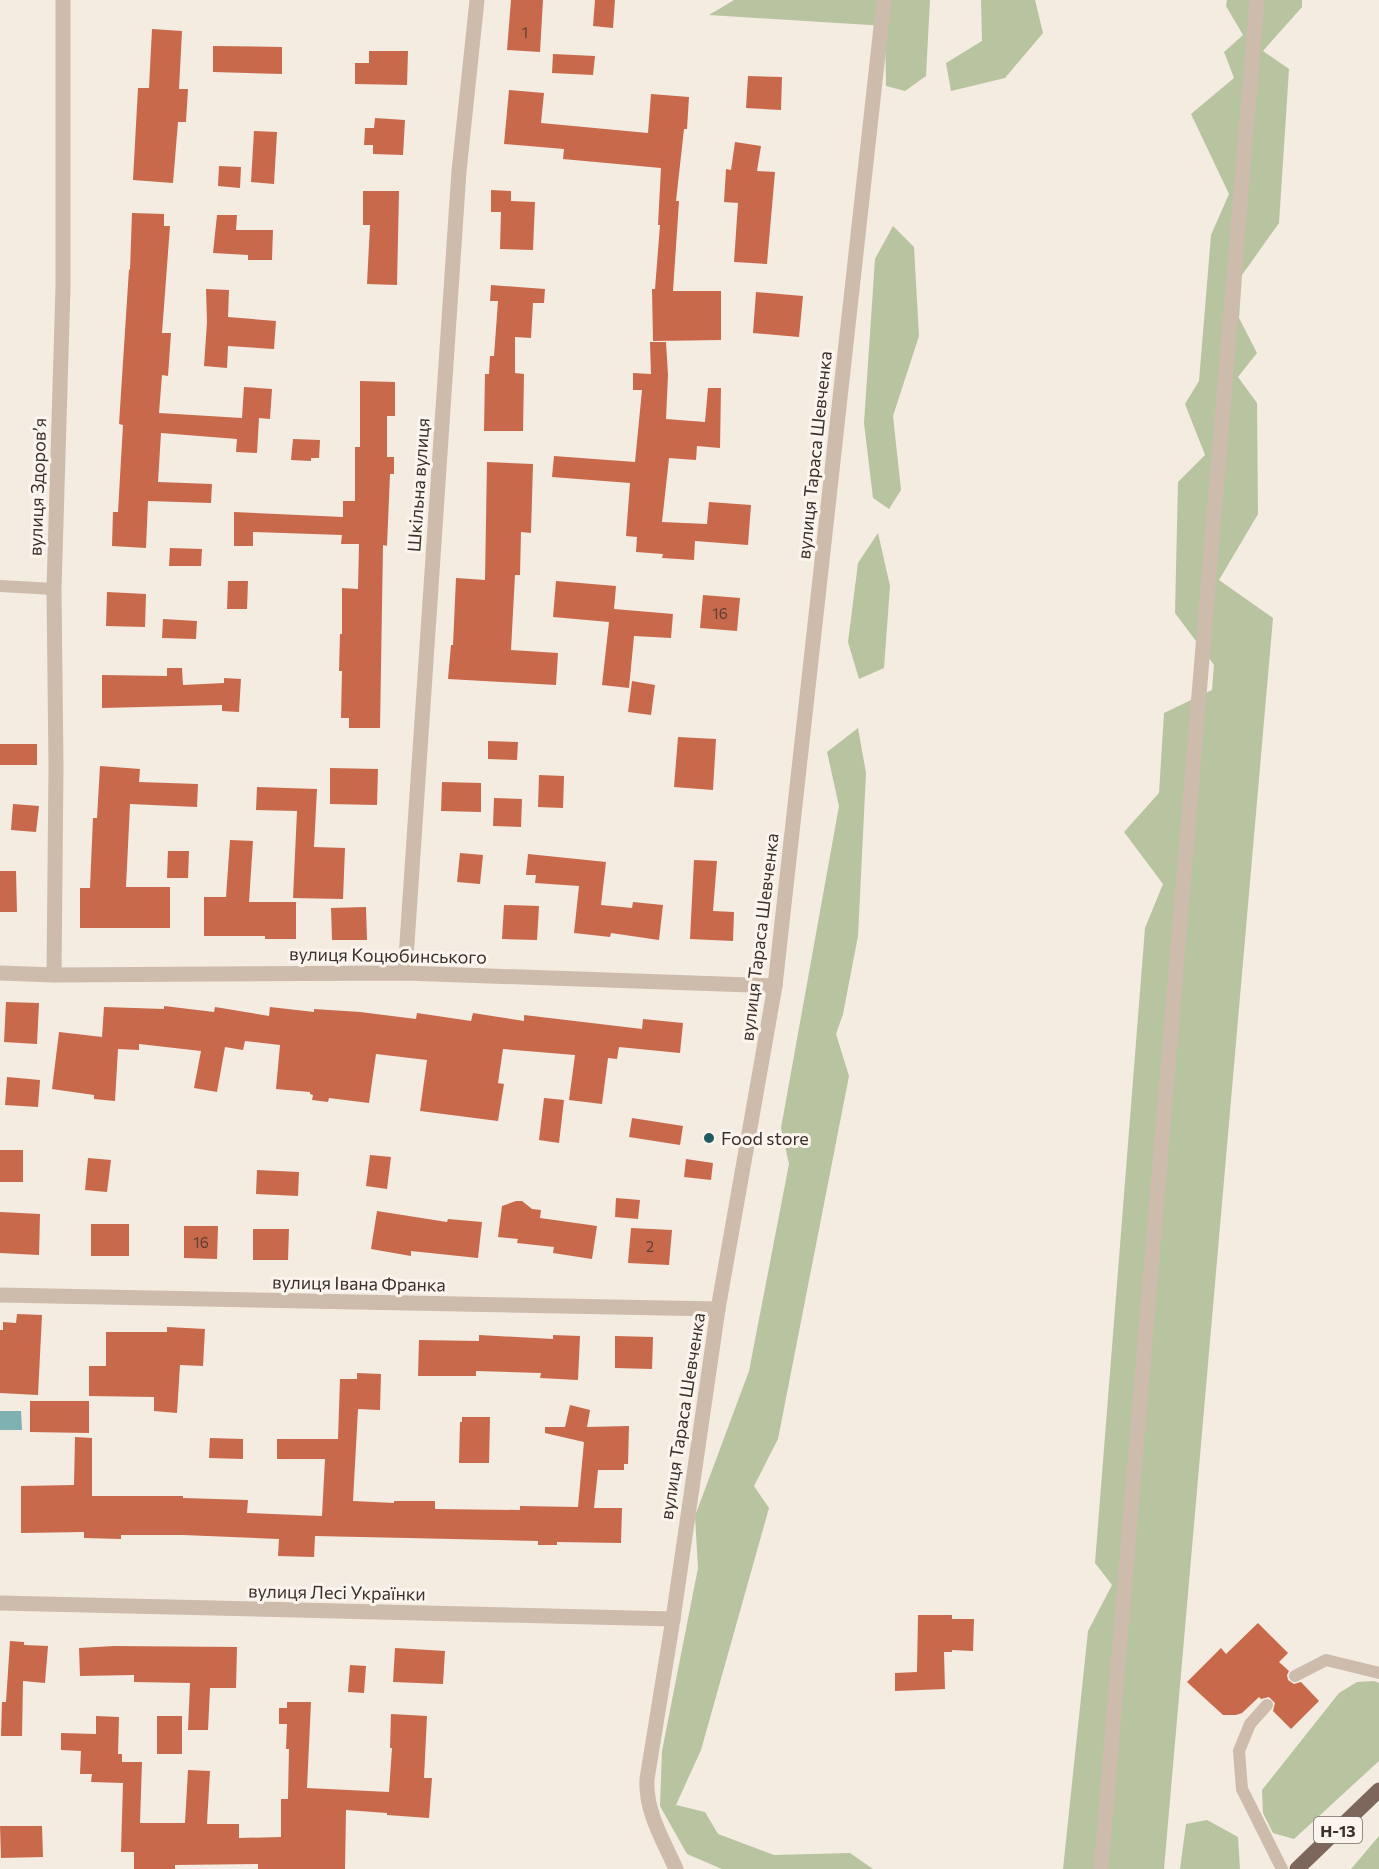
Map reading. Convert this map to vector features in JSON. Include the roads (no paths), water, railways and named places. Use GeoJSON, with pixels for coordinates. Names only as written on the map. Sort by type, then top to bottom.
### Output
{"type":"FeatureCollection","features":[{"type":"Feature","properties":{"kind":"main road","name":"Н-13"},"geometry":{"type":"LineString","coordinates":[[1297,1869],[1379,1790]]}},
{"type":"Feature","properties":{"kind":"street","name":"вулиця Здоровʼя"},"geometry":{"type":"LineString","coordinates":[[54,975],[56,767],[54,589],[63,287],[63,0]]}},
{"type":"Feature","properties":{"kind":"street","name":"Шкільна вулиця"},"geometry":{"type":"LineString","coordinates":[[405,973],[459,171],[477,0]]}},
{"type":"Feature","properties":{"kind":"street","name":"вулиця Тараса Шевченка"},"geometry":{"type":"LineString","coordinates":[[676,1869],[650,1809],[646,1795],[647,1779],[718,1309],[775,986],[884,0]]}},
{"type":"Feature","properties":{"kind":"street"},"geometry":{"type":"LineString","coordinates":[[1101,1869],[1257,0]]}},
{"type":"Feature","properties":{"kind":"street","name":"вулиця Коцюбинського"},"geometry":{"type":"LineString","coordinates":[[0,973],[54,975],[405,973],[775,986]]}},
{"type":"Feature","properties":{"kind":"street","name":"вулиця Івана Франка"},"geometry":{"type":"LineString","coordinates":[[0,1295],[718,1309]]}},
{"type":"Feature","properties":{"kind":"street","name":"вулиця Лесі Українки"},"geometry":{"type":"LineString","coordinates":[[0,1603],[673,1618]]}},
{"type":"Feature","properties":{"kind":"lane"},"geometry":{"type":"LineString","coordinates":[[0,586],[54,589]]}},
{"type":"Feature","properties":{"kind":"lane"},"geometry":{"type":"LineString","coordinates":[[1295,1676],[1326,1660],[1379,1673]]}},
{"type":"Feature","properties":{"kind":"lane"},"geometry":{"type":"LineString","coordinates":[[1267,1705],[1250,1724],[1239,1751],[1242,1789],[1282,1869]]}},
{"type":"Feature","properties":{"kind":"water"},"geometry":{"type":"Polygon","coordinates":[[[0,1411],[21,1411],[22,1430],[0,1430],[0,1411]]]}},
{"type":"Feature","properties":{"kind":"place","name":"Food store"},"geometry":{"type":"Point","coordinates":[709,1138]}}]}
